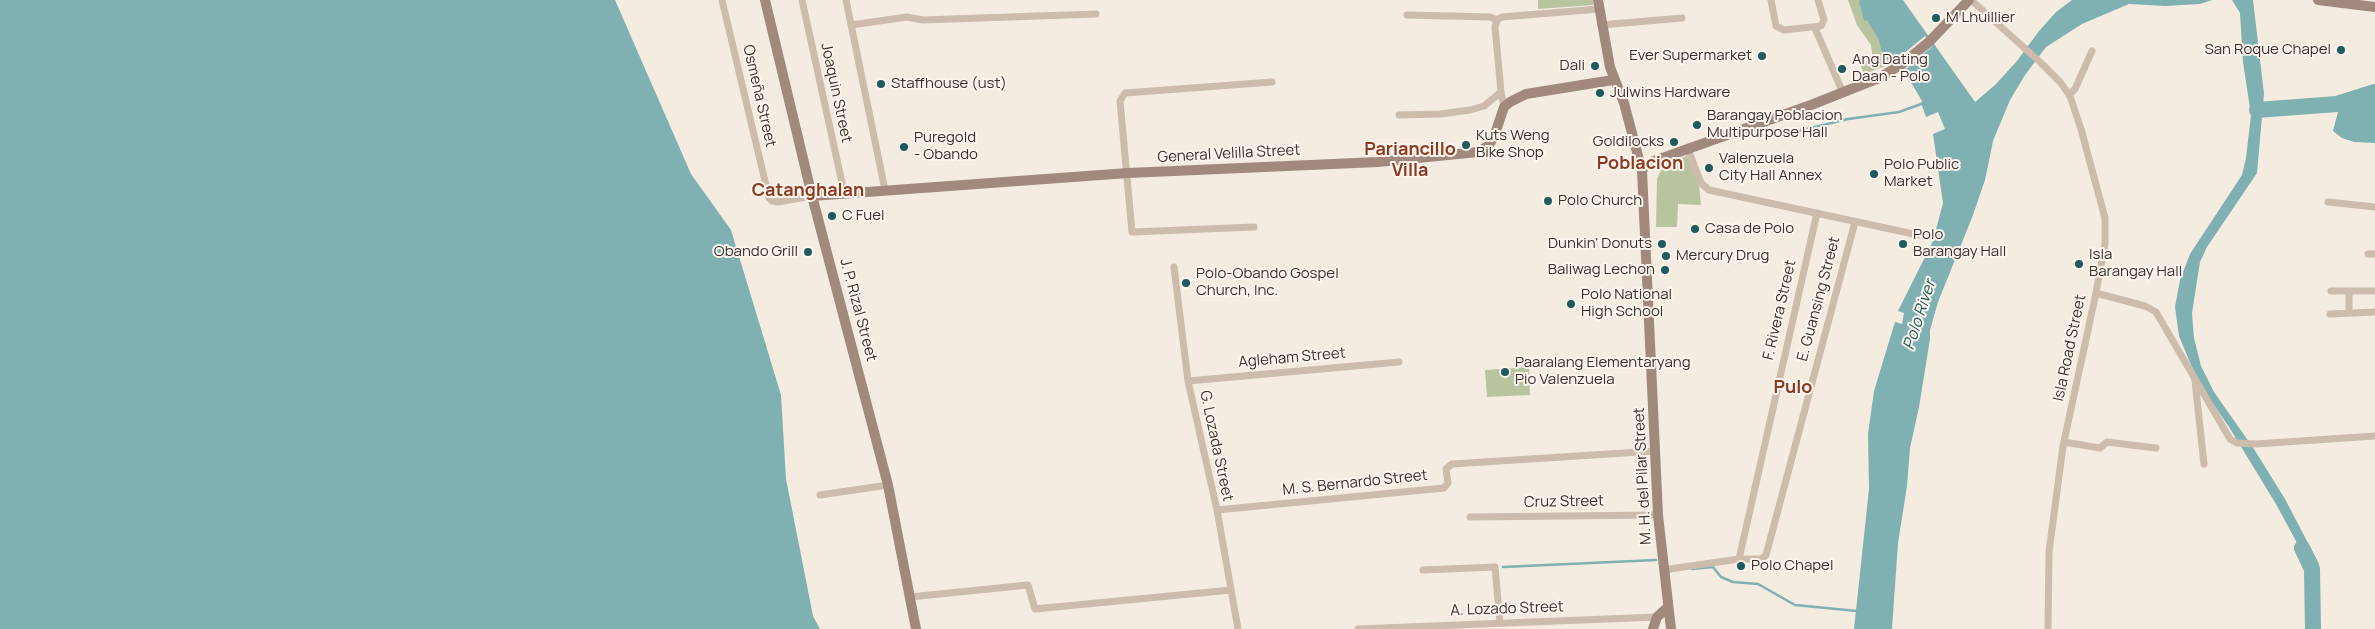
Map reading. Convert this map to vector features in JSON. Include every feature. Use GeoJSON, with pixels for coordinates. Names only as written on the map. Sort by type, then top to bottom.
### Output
{"type":"FeatureCollection","features":[{"type":"Feature","properties":{"kind":"main road","name":"J. P. Rizal Street"},"geometry":{"type":"LineString","coordinates":[[765,0],[812,196],[888,485],[916,629]]}},
{"type":"Feature","properties":{"kind":"main road"},"geometry":{"type":"LineString","coordinates":[[1642,171],[1648,164],[1844,93],[1879,78],[1902,64],[1929,42],[1970,0]]}},
{"type":"Feature","properties":{"kind":"main road"},"geometry":{"type":"LineString","coordinates":[[2318,0],[2375,7]]}},
{"type":"Feature","properties":{"kind":"main road","name":"M. H. del Pilar Street"},"geometry":{"type":"LineString","coordinates":[[1598,5],[1613,80],[1618,86],[1624,103],[1642,171],[1658,515],[1671,629]]}},
{"type":"Feature","properties":{"kind":"main road"},"geometry":{"type":"LineString","coordinates":[[1504,107],[1526,94],[1613,80]]}},
{"type":"Feature","properties":{"kind":"main road","name":"General Velilla Street"},"geometry":{"type":"LineString","coordinates":[[812,196],[844,192],[1128,173],[1378,162],[1478,152],[1488,146],[1494,137],[1504,107]]}},
{"type":"Feature","properties":{"kind":"main road"},"geometry":{"type":"LineString","coordinates":[[1653,629],[1658,617],[1668,607]]}},
{"type":"Feature","properties":{"kind":"street","name":"Osmeña Street"},"geometry":{"type":"LineString","coordinates":[[722,0],[769,198],[772,201],[778,202],[812,196]]}},
{"type":"Feature","properties":{"kind":"street","name":"Joaquin Street"},"geometry":{"type":"LineString","coordinates":[[802,0],[844,192]]}},
{"type":"Feature","properties":{"kind":"street"},"geometry":{"type":"LineString","coordinates":[[846,0],[884,190]]}},
{"type":"Feature","properties":{"kind":"street"},"geometry":{"type":"LineString","coordinates":[[1770,0],[1778,28],[1815,28],[1821,26],[1824,20],[1818,0]]}},
{"type":"Feature","properties":{"kind":"street","name":"Isla Road Street"},"geometry":{"type":"LineString","coordinates":[[1970,0],[2023,46],[2072,93],[2104,211],[2105,243],[2064,442],[2049,552],[2048,629]]}},
{"type":"Feature","properties":{"kind":"street"},"geometry":{"type":"LineString","coordinates":[[1504,107],[1500,92],[1495,27],[1497,20],[1502,17],[1598,5]]}},
{"type":"Feature","properties":{"kind":"street"},"geometry":{"type":"LineString","coordinates":[[851,25],[907,17],[923,20],[1096,14]]}},
{"type":"Feature","properties":{"kind":"street"},"geometry":{"type":"LineString","coordinates":[[1406,15],[1490,16],[1497,20]]}},
{"type":"Feature","properties":{"kind":"street"},"geometry":{"type":"LineString","coordinates":[[1601,26],[1682,18]]}},
{"type":"Feature","properties":{"kind":"street"},"geometry":{"type":"LineString","coordinates":[[1815,28],[1844,93]]}},
{"type":"Feature","properties":{"kind":"street"},"geometry":{"type":"LineString","coordinates":[[2072,93],[2092,51]]}},
{"type":"Feature","properties":{"kind":"street"},"geometry":{"type":"LineString","coordinates":[[1254,227],[1132,232],[1120,101],[1125,93],[1272,82]]}},
{"type":"Feature","properties":{"kind":"street"},"geometry":{"type":"LineString","coordinates":[[1399,115],[1441,114],[1470,110],[1484,106],[1500,92]]}},
{"type":"Feature","properties":{"kind":"street"},"geometry":{"type":"LineString","coordinates":[[1688,149],[1701,183],[1709,190],[1918,235]]}},
{"type":"Feature","properties":{"kind":"street"},"geometry":{"type":"LineString","coordinates":[[2328,202],[2375,207]]}},
{"type":"Feature","properties":{"kind":"street","name":"F. Rivera Street"},"geometry":{"type":"LineString","coordinates":[[1739,559],[1816,213]]}},
{"type":"Feature","properties":{"kind":"street","name":"E. Guansing Street"},"geometry":{"type":"LineString","coordinates":[[1739,559],[1764,558],[1855,222]]}},
{"type":"Feature","properties":{"kind":"street","name":"G. Lozada Street"},"geometry":{"type":"LineString","coordinates":[[1174,267],[1188,381],[1217,510],[1238,629]]}},
{"type":"Feature","properties":{"kind":"street"},"geometry":{"type":"LineString","coordinates":[[2330,291],[2375,291]]}},
{"type":"Feature","properties":{"kind":"street"},"geometry":{"type":"LineString","coordinates":[[2349,291],[2349,313]]}},
{"type":"Feature","properties":{"kind":"street"},"geometry":{"type":"LineString","coordinates":[[2096,293],[2146,306],[2156,312],[2226,434],[2237,443],[2256,444],[2375,436]]}},
{"type":"Feature","properties":{"kind":"street"},"geometry":{"type":"LineString","coordinates":[[2330,314],[2375,312]]}},
{"type":"Feature","properties":{"kind":"street","name":"Agleham Street"},"geometry":{"type":"LineString","coordinates":[[1188,381],[1399,362]]}},
{"type":"Feature","properties":{"kind":"street"},"geometry":{"type":"LineString","coordinates":[[2195,379],[2204,464]]}},
{"type":"Feature","properties":{"kind":"street"},"geometry":{"type":"LineString","coordinates":[[2064,442],[2100,448],[2107,442],[2156,448]]}},
{"type":"Feature","properties":{"kind":"street","name":"M. S. Bernardo Street"},"geometry":{"type":"LineString","coordinates":[[1217,510],[1444,488],[1448,483],[1446,469],[1452,464],[1656,451]]}},
{"type":"Feature","properties":{"kind":"street"},"geometry":{"type":"LineString","coordinates":[[820,495],[888,485]]}},
{"type":"Feature","properties":{"kind":"street","name":"Cruz Street"},"geometry":{"type":"LineString","coordinates":[[1470,517],[1658,515]]}},
{"type":"Feature","properties":{"kind":"street"},"geometry":{"type":"LineString","coordinates":[[1663,570],[1739,559]]}},
{"type":"Feature","properties":{"kind":"street"},"geometry":{"type":"LineString","coordinates":[[1423,570],[1495,567],[1500,623]]}},
{"type":"Feature","properties":{"kind":"street"},"geometry":{"type":"LineString","coordinates":[[910,597],[1028,585],[1035,609],[1232,590]]}},
{"type":"Feature","properties":{"kind":"street","name":"A. Lozado Street"},"geometry":{"type":"LineString","coordinates":[[1358,629],[1658,617]]}},
{"type":"Feature","properties":{"kind":"green space"},"geometry":{"type":"Polygon","coordinates":[[[1538,0],[1593,0],[1593,5],[1538,9],[1538,0]]]}},
{"type":"Feature","properties":{"kind":"green space"},"geometry":{"type":"Polygon","coordinates":[[[1848,0],[1862,0],[1891,64],[1864,74],[1860,63],[1873,59],[1871,45],[1857,25],[1848,0]]]}},
{"type":"Feature","properties":{"kind":"green space"},"geometry":{"type":"Polygon","coordinates":[[[1687,156],[1699,186],[1701,205],[1678,204],[1677,227],[1656,227],[1657,179],[1662,168],[1667,163],[1687,156]]]}},
{"type":"Feature","properties":{"kind":"green space"},"geometry":{"type":"Polygon","coordinates":[[[1529,367],[1530,395],[1487,397],[1485,370],[1529,367]]]}},
{"type":"Feature","properties":{"kind":"water"},"geometry":{"type":"Polygon","coordinates":[[[0,0],[615,0],[691,174],[731,230],[781,395],[786,479],[813,616],[820,629],[0,629],[0,0]]]}},
{"type":"Feature","properties":{"kind":"water","name":"Polo River"},"geometry":{"type":"Polygon","coordinates":[[[1903,0],[1975,102],[1995,85],[2017,61],[2056,12],[2072,0],[2212,0],[2200,4],[2165,6],[2129,4],[2082,24],[2046,47],[2025,75],[2010,100],[1993,141],[1985,180],[1973,215],[1938,302],[1930,330],[1919,407],[1910,448],[1907,486],[1898,543],[1892,629],[1854,629],[1869,489],[1868,434],[1874,391],[1895,322],[1902,324],[1904,313],[1898,311],[1933,241],[1943,203],[1933,134],[1945,129],[1938,112],[1926,117],[1922,101],[1912,84],[1887,58],[1883,58],[1879,40],[1867,20],[1864,21],[1859,1],[1903,0]]]}},
{"type":"Feature","properties":{"kind":"water"},"geometry":{"type":"Polygon","coordinates":[[[2232,0],[2253,0],[2264,94],[2257,173],[2207,247],[2200,262],[2192,313],[2194,338],[2201,366],[2214,392],[2254,449],[2285,499],[2319,564],[2310,567],[2276,504],[2207,395],[2191,365],[2179,336],[2175,307],[2180,280],[2190,254],[2242,175],[2246,158],[2251,115],[2243,62],[2240,13],[2232,0]]]}},
{"type":"Feature","properties":{"kind":"water"},"geometry":{"type":"Polygon","coordinates":[[[2375,92],[2375,143],[2354,142],[2342,138],[2333,131],[2339,108],[2337,104],[2375,92]]]}},
{"type":"Feature","properties":{"kind":"pier"},"geometry":{"type":"Polygon","coordinates":[[[1925,36],[1933,46],[1906,69],[1897,59],[1925,36]]]}},
{"type":"Feature","properties":{"kind":"waterway"},"geometry":{"type":"LineString","coordinates":[[2257,110],[2337,104],[2375,92]]}},
{"type":"Feature","properties":{"kind":"waterway"},"geometry":{"type":"LineString","coordinates":[[1794,132],[1848,119],[1899,112],[1924,103]]}},
{"type":"Feature","properties":{"kind":"waterway"},"geometry":{"type":"LineString","coordinates":[[2302,548],[2312,569],[2313,629]]}},
{"type":"Feature","properties":{"kind":"waterway"},"geometry":{"type":"LineString","coordinates":[[1503,567],[1656,560]]}},
{"type":"Feature","properties":{"kind":"waterway"},"geometry":{"type":"LineString","coordinates":[[1692,569],[1713,567],[1721,577],[1733,582],[1758,584],[1795,605],[1857,611]]}},
{"type":"Feature","properties":{"kind":"place","name":"M Lhuillier"},"geometry":{"type":"Point","coordinates":[1936,18]}},
{"type":"Feature","properties":{"kind":"place","name":"San Roque Chapel"},"geometry":{"type":"Point","coordinates":[2341,50]}},
{"type":"Feature","properties":{"kind":"place","name":"Ever Supermarket"},"geometry":{"type":"Point","coordinates":[1762,56]}},
{"type":"Feature","properties":{"kind":"place","name":"Dali"},"geometry":{"type":"Point","coordinates":[1595,66]}},
{"type":"Feature","properties":{"kind":"place","name":"Ang Dating Daan - Polo"},"geometry":{"type":"Point","coordinates":[1842,69]}},
{"type":"Feature","properties":{"kind":"place","name":"Staffhouse (ust)"},"geometry":{"type":"Point","coordinates":[881,84]}},
{"type":"Feature","properties":{"kind":"place","name":"Julwins Hardware"},"geometry":{"type":"Point","coordinates":[1600,93]}},
{"type":"Feature","properties":{"kind":"place","name":"Barangay Poblacion Multipurpose Hall"},"geometry":{"type":"Point","coordinates":[1697,125]}},
{"type":"Feature","properties":{"kind":"place","name":"Goldilocks"},"geometry":{"type":"Point","coordinates":[1674,142]}},
{"type":"Feature","properties":{"kind":"place","name":"Kuts Weng Bike Shop"},"geometry":{"type":"Point","coordinates":[1466,145]}},
{"type":"Feature","properties":{"kind":"place","name":"Puregold - Obando"},"geometry":{"type":"Point","coordinates":[904,147]}},
{"type":"Feature","properties":{"kind":"place","name":"Valenzuela City Hall Annex"},"geometry":{"type":"Point","coordinates":[1709,168]}},
{"type":"Feature","properties":{"kind":"place","name":"Polo Public Market"},"geometry":{"type":"Point","coordinates":[1874,174]}},
{"type":"Feature","properties":{"kind":"place","name":"Polo Church"},"geometry":{"type":"Point","coordinates":[1548,201]}},
{"type":"Feature","properties":{"kind":"place","name":"C Fuel"},"geometry":{"type":"Point","coordinates":[832,216]}},
{"type":"Feature","properties":{"kind":"place","name":"Casa de Polo"},"geometry":{"type":"Point","coordinates":[1695,229]}},
{"type":"Feature","properties":{"kind":"place","name":"Dunkin' Donuts"},"geometry":{"type":"Point","coordinates":[1662,244]}},
{"type":"Feature","properties":{"kind":"place","name":"Polo Barangay Hall"},"geometry":{"type":"Point","coordinates":[1903,244]}},
{"type":"Feature","properties":{"kind":"place","name":"Obando Grill"},"geometry":{"type":"Point","coordinates":[808,252]}},
{"type":"Feature","properties":{"kind":"place","name":"Mercury Drug"},"geometry":{"type":"Point","coordinates":[1666,256]}},
{"type":"Feature","properties":{"kind":"place","name":"Isla Barangay Hall"},"geometry":{"type":"Point","coordinates":[2079,264]}},
{"type":"Feature","properties":{"kind":"place","name":"Baliwag Lechon"},"geometry":{"type":"Point","coordinates":[1665,270]}},
{"type":"Feature","properties":{"kind":"place","name":"Polo-Obando Gospel Church, Inc."},"geometry":{"type":"Point","coordinates":[1186,283]}},
{"type":"Feature","properties":{"kind":"place","name":"Polo National High School"},"geometry":{"type":"Point","coordinates":[1571,304]}},
{"type":"Feature","properties":{"kind":"place","name":"Paaralang Elementaryang Pio Valenzuela"},"geometry":{"type":"Point","coordinates":[1505,372]}},
{"type":"Feature","properties":{"kind":"place","name":"Polo Chapel"},"geometry":{"type":"Point","coordinates":[1741,566]}},
{"type":"Feature","properties":{"kind":"district","name":"Pariancillo Villa"},"geometry":{"type":"Point","coordinates":[1410,160]}},
{"type":"Feature","properties":{"kind":"district","name":"Poblacion"},"geometry":{"type":"Point","coordinates":[1640,164]}},
{"type":"Feature","properties":{"kind":"district","name":"Catanghalan"},"geometry":{"type":"Point","coordinates":[808,191]}},
{"type":"Feature","properties":{"kind":"district","name":"Pulo"},"geometry":{"type":"Point","coordinates":[1793,388]}}]}
